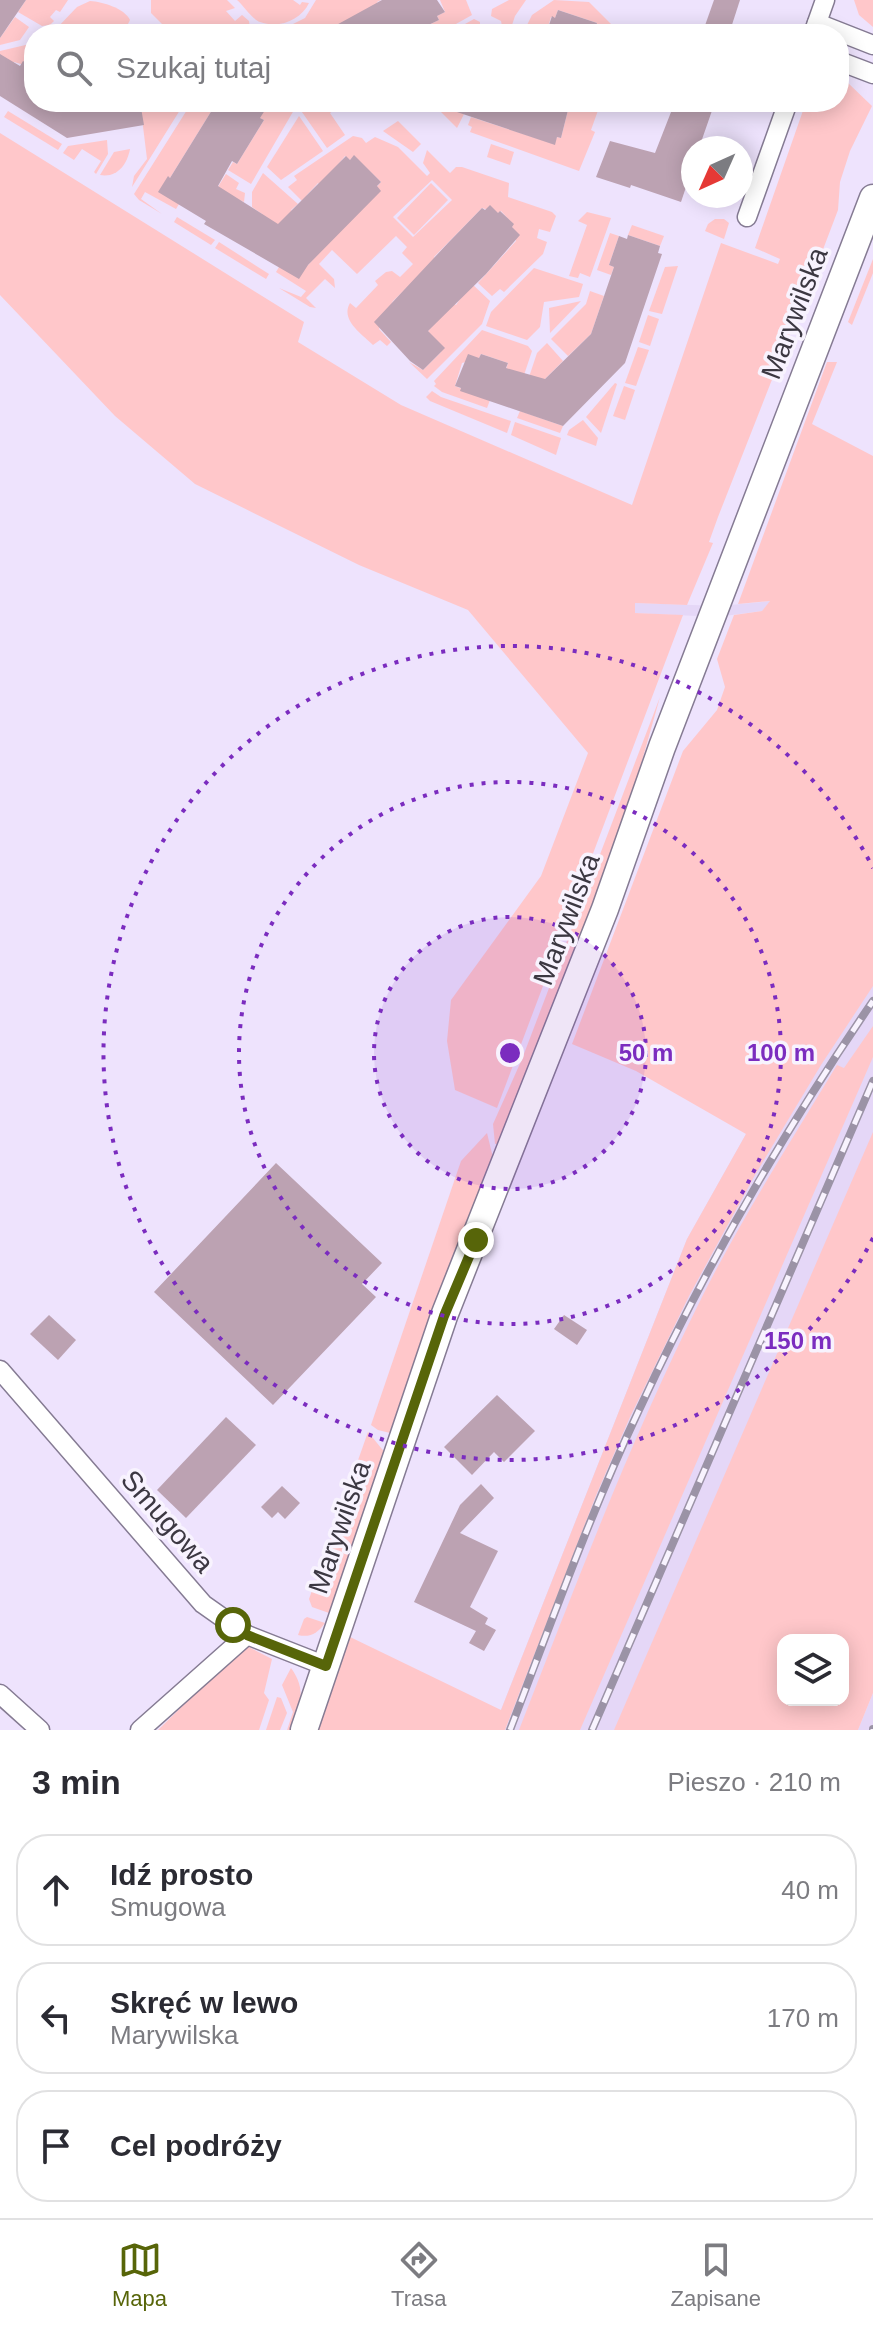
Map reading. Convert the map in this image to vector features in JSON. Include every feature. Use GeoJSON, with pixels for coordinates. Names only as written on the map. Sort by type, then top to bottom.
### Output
{"type":"FeatureCollection","features":[{"type":"Feature","properties":{"kind":"street"},"geometry":{"type":"LineString","coordinates":[[816,24],[825,0]]}},
{"type":"Feature","properties":{"kind":"street"},"geometry":{"type":"LineString","coordinates":[[849,38],[873,45]]}},
{"type":"Feature","properties":{"kind":"street"},"geometry":{"type":"LineString","coordinates":[[849,65],[873,74]]}},
{"type":"Feature","properties":{"kind":"street"},"geometry":{"type":"LineString","coordinates":[[747,217],[784,112]]}},
{"type":"Feature","properties":{"kind":"street","name":"Marywilska"},"geometry":{"type":"LineString","coordinates":[[304,1730],[444,1316],[605,909],[737,550],[873,198]]}},
{"type":"Feature","properties":{"kind":"street","name":"Smugowa"},"geometry":{"type":"LineString","coordinates":[[0,1370],[203,1604],[247,1635],[326,1666]]}},
{"type":"Feature","properties":{"kind":"street"},"geometry":{"type":"LineString","coordinates":[[140,1730],[247,1635]]}},
{"type":"Feature","properties":{"kind":"street"},"geometry":{"type":"LineString","coordinates":[[0,1694],[40,1730]]}},
{"type":"Feature","properties":{"kind":"shaded area"},"geometry":{"type":"Polygon","coordinates":[[[26,0],[68,0],[60,12],[56,10],[50,17],[54,21],[51,24],[39,24],[18,12],[26,0]]]}},
{"type":"Feature","properties":{"kind":"shaded area"},"geometry":{"type":"Polygon","coordinates":[[[151,0],[227,0],[235,8],[226,11],[235,21],[242,15],[249,24],[162,24],[151,13],[151,0]]]}},
{"type":"Feature","properties":{"kind":"shaded area"},"geometry":{"type":"Polygon","coordinates":[[[237,0],[309,3],[301,14],[289,22],[267,24],[257,20],[237,0]]]}},
{"type":"Feature","properties":{"kind":"shaded area"},"geometry":{"type":"Polygon","coordinates":[[[316,0],[381,0],[377,2],[378,5],[341,24],[293,24],[305,18],[316,0]]]}},
{"type":"Feature","properties":{"kind":"shaded area"},"geometry":{"type":"Polygon","coordinates":[[[440,0],[466,0],[472,15],[456,24],[430,24],[445,12],[440,0]]]}},
{"type":"Feature","properties":{"kind":"shaded area"},"geometry":{"type":"Polygon","coordinates":[[[509,0],[526,0],[512,24],[502,24],[491,16],[492,9],[509,0]]]}},
{"type":"Feature","properties":{"kind":"shaded area"},"geometry":{"type":"Polygon","coordinates":[[[554,0],[589,2],[611,24],[597,24],[558,10],[549,24],[528,24],[532,15],[554,0]]]}},
{"type":"Feature","properties":{"kind":"shaded area"},"geometry":{"type":"Polygon","coordinates":[[[854,0],[873,0],[873,27],[859,15],[854,0]]]}},
{"type":"Feature","properties":{"kind":"shaded area"},"geometry":{"type":"Polygon","coordinates":[[[90,1],[101,3],[113,6],[130,20],[128,24],[61,24],[77,7],[90,1]]]}},
{"type":"Feature","properties":{"kind":"shaded area"},"geometry":{"type":"Polygon","coordinates":[[[15,17],[25,24],[20,40],[0,45],[0,38],[15,17]]]}},
{"type":"Feature","properties":{"kind":"shaded area"},"geometry":{"type":"Polygon","coordinates":[[[474,19],[480,22],[480,24],[465,24],[474,19]]]}},
{"type":"Feature","properties":{"kind":"shaded area"},"geometry":{"type":"Polygon","coordinates":[[[24,45],[24,65],[0,63],[0,51],[24,45]]]}},
{"type":"Feature","properties":{"kind":"shaded area"},"geometry":{"type":"Polygon","coordinates":[[[849,84],[872,106],[850,151],[840,182],[838,210],[718,517],[709,542],[713,543],[687,605],[635,603],[635,613],[683,615],[497,1108],[455,1090],[447,1041],[451,1000],[541,876],[588,753],[468,610],[359,565],[195,484],[115,416],[0,295],[0,133],[304,322],[298,342],[401,405],[632,505],[721,243],[778,264],[780,259],[755,248],[803,112],[849,112],[849,84]]]}},
{"type":"Feature","properties":{"kind":"shaded area"},"geometry":{"type":"Polygon","coordinates":[[[8,111],[62,144],[58,150],[4,117],[8,111]]]}},
{"type":"Feature","properties":{"kind":"shaded area"},"geometry":{"type":"Polygon","coordinates":[[[141,112],[179,112],[132,187],[134,176],[147,159],[141,112]]]}},
{"type":"Feature","properties":{"kind":"shaded area"},"geometry":{"type":"Polygon","coordinates":[[[186,112],[211,112],[168,177],[179,204],[176,209],[145,192],[141,199],[162,214],[139,200],[134,194],[186,112]]]}},
{"type":"Feature","properties":{"kind":"shaded area"},"geometry":{"type":"Polygon","coordinates":[[[261,112],[293,112],[251,184],[228,170],[233,162],[237,164],[264,120],[260,118],[261,112]]]}},
{"type":"Feature","properties":{"kind":"shaded area"},"geometry":{"type":"Polygon","coordinates":[[[302,112],[331,112],[345,135],[327,148],[302,112]]]}},
{"type":"Feature","properties":{"kind":"shaded area"},"geometry":{"type":"Polygon","coordinates":[[[441,112],[464,114],[457,128],[441,112]]]}},
{"type":"Feature","properties":{"kind":"shaded area"},"geometry":{"type":"Polygon","coordinates":[[[568,112],[597,112],[591,130],[595,132],[579,171],[470,132],[472,127],[468,125],[471,117],[554,144],[557,137],[561,138],[568,112]]]}},
{"type":"Feature","properties":{"kind":"shaded area"},"geometry":{"type":"Polygon","coordinates":[[[299,116],[323,151],[281,180],[267,167],[299,116]]]}},
{"type":"Feature","properties":{"kind":"shaded area"},"geometry":{"type":"Polygon","coordinates":[[[398,121],[421,144],[413,152],[383,131],[398,121]]]}},
{"type":"Feature","properties":{"kind":"shaded area"},"geometry":{"type":"Polygon","coordinates":[[[353,136],[362,138],[366,143],[375,137],[398,147],[427,176],[430,173],[423,163],[427,150],[450,173],[456,167],[462,167],[509,183],[508,197],[556,216],[550,232],[539,229],[537,238],[547,242],[543,254],[504,292],[500,289],[492,296],[478,283],[516,241],[513,224],[501,211],[498,213],[482,208],[434,257],[436,260],[393,301],[379,329],[391,342],[387,346],[380,340],[373,345],[350,321],[348,309],[350,303],[356,308],[378,285],[375,281],[386,272],[392,271],[400,277],[413,264],[402,253],[407,247],[396,236],[357,274],[332,250],[319,264],[334,279],[335,288],[325,279],[306,298],[316,308],[279,288],[301,297],[306,291],[276,272],[279,267],[308,265],[381,182],[354,156],[350,160],[345,156],[321,186],[318,183],[307,195],[304,203],[288,187],[297,180],[294,176],[353,136]],[[432,180],[393,217],[413,237],[452,200],[432,180]]]}},
{"type":"Feature","properties":{"kind":"shaded area"},"geometry":{"type":"Polygon","coordinates":[[[107,140],[108,154],[96,174],[94,172],[101,161],[82,149],[74,160],[63,153],[68,146],[107,140]]]}},
{"type":"Feature","properties":{"kind":"shaded area"},"geometry":{"type":"Polygon","coordinates":[[[491,144],[514,152],[510,165],[487,157],[491,144]]]}},
{"type":"Feature","properties":{"kind":"shaded area"},"geometry":{"type":"Polygon","coordinates":[[[130,149],[120,169],[100,175],[114,152],[130,149]]]}},
{"type":"Feature","properties":{"kind":"shaded area"},"geometry":{"type":"Polygon","coordinates":[[[263,173],[298,204],[291,210],[294,213],[277,228],[261,218],[262,214],[252,207],[252,192],[263,173]]]}},
{"type":"Feature","properties":{"kind":"shaded area"},"geometry":{"type":"Polygon","coordinates":[[[226,174],[239,183],[236,189],[245,193],[244,202],[216,190],[226,174]]]}},
{"type":"Feature","properties":{"kind":"shaded area"},"geometry":{"type":"Polygon","coordinates":[[[431,183],[448,200],[414,235],[397,218],[431,183]]]}},
{"type":"Feature","properties":{"kind":"shaded area"},"geometry":{"type":"Polygon","coordinates":[[[587,212],[611,218],[590,277],[580,273],[578,278],[569,276],[587,225],[578,221],[587,212]]]}},
{"type":"Feature","properties":{"kind":"shaded area"},"geometry":{"type":"Polygon","coordinates":[[[177,217],[215,240],[211,245],[174,222],[177,217]]]}},
{"type":"Feature","properties":{"kind":"shaded area"},"geometry":{"type":"Polygon","coordinates":[[[715,219],[724,219],[729,223],[724,239],[705,231],[715,219]]]}},
{"type":"Feature","properties":{"kind":"shaded area"},"geometry":{"type":"Polygon","coordinates":[[[632,225],[664,236],[660,246],[628,235],[632,225]]]}},
{"type":"Feature","properties":{"kind":"shaded area"},"geometry":{"type":"Polygon","coordinates":[[[610,233],[619,236],[609,265],[614,267],[611,275],[597,270],[610,233]]]}},
{"type":"Feature","properties":{"kind":"shaded area"},"geometry":{"type":"Polygon","coordinates":[[[219,242],[269,274],[266,279],[215,248],[219,242]]]}},
{"type":"Feature","properties":{"kind":"shaded area"},"geometry":{"type":"Polygon","coordinates":[[[873,259],[873,273],[852,325],[848,322],[873,259]]]}},
{"type":"Feature","properties":{"kind":"shaded area"},"geometry":{"type":"Polygon","coordinates":[[[678,266],[662,314],[649,311],[665,267],[678,266]]]}},
{"type":"Feature","properties":{"kind":"shaded area"},"geometry":{"type":"Polygon","coordinates":[[[534,268],[583,284],[579,297],[544,302],[540,327],[527,340],[486,326],[491,312],[534,268]]]}},
{"type":"Feature","properties":{"kind":"shaded area"},"geometry":{"type":"Polygon","coordinates":[[[471,283],[490,301],[482,324],[427,379],[409,362],[423,370],[441,352],[428,331],[453,303],[456,305],[471,283]]]}},
{"type":"Feature","properties":{"kind":"shaded area"},"geometry":{"type":"Polygon","coordinates":[[[590,291],[604,296],[591,334],[568,356],[551,339],[586,304],[590,291]]]}},
{"type":"Feature","properties":{"kind":"shaded area"},"geometry":{"type":"Polygon","coordinates":[[[581,301],[550,333],[549,308],[581,301]]]}},
{"type":"Feature","properties":{"kind":"shaded area"},"geometry":{"type":"Polygon","coordinates":[[[648,315],[659,319],[650,346],[639,342],[648,315]]]}},
{"type":"Feature","properties":{"kind":"shaded area"},"geometry":{"type":"Polygon","coordinates":[[[482,330],[528,346],[532,351],[524,375],[506,369],[508,363],[481,354],[479,358],[462,363],[455,386],[490,400],[487,408],[442,392],[434,386],[434,381],[482,330]]]}},
{"type":"Feature","properties":{"kind":"shaded area"},"geometry":{"type":"Polygon","coordinates":[[[547,343],[563,361],[542,382],[529,377],[537,353],[547,343]]]}},
{"type":"Feature","properties":{"kind":"shaded area"},"geometry":{"type":"Polygon","coordinates":[[[638,347],[649,350],[636,386],[625,383],[638,347]]]}},
{"type":"Feature","properties":{"kind":"shaded area"},"geometry":{"type":"Polygon","coordinates":[[[827,362],[837,362],[812,424],[873,456],[873,986],[755,1175],[689,1296],[597,1493],[505,1730],[316,1730],[348,1636],[501,1710],[687,1239],[746,1134],[636,1071],[572,1044],[683,751],[717,710],[725,687],[717,659],[734,615],[762,611],[770,601],[738,604],[827,362]]]}},
{"type":"Feature","properties":{"kind":"shaded area"},"geometry":{"type":"Polygon","coordinates":[[[617,384],[601,433],[586,417],[617,384]]]}},
{"type":"Feature","properties":{"kind":"shaded area"},"geometry":{"type":"Polygon","coordinates":[[[624,386],[635,390],[625,420],[613,416],[624,386]]]}},
{"type":"Feature","properties":{"kind":"shaded area"},"geometry":{"type":"Polygon","coordinates":[[[432,391],[441,397],[511,421],[507,433],[430,401],[426,397],[432,391]]]}},
{"type":"Feature","properties":{"kind":"shaded area"},"geometry":{"type":"Polygon","coordinates":[[[520,411],[563,426],[560,433],[517,418],[520,411]]]}},
{"type":"Feature","properties":{"kind":"shaded area"},"geometry":{"type":"Polygon","coordinates":[[[583,420],[598,438],[596,446],[567,435],[583,420]]]}},
{"type":"Feature","properties":{"kind":"shaded area"},"geometry":{"type":"Polygon","coordinates":[[[515,422],[561,438],[556,455],[511,435],[515,422]]]}},
{"type":"Feature","properties":{"kind":"shaded area"},"geometry":{"type":"Polygon","coordinates":[[[771,601],[762,611],[717,617],[634,613],[635,603],[721,606],[771,601]]]}},
{"type":"Feature","properties":{"kind":"shaded area"},"geometry":{"type":"Polygon","coordinates":[[[660,697],[619,842],[550,1009],[538,1053],[503,1143],[495,1144],[493,1124],[522,1059],[660,697]]]}},
{"type":"Feature","properties":{"kind":"shaded area"},"geometry":{"type":"Polygon","coordinates":[[[873,774],[873,1243],[653,1730],[493,1730],[687,1239],[746,1134],[873,774]]]}},
{"type":"Feature","properties":{"kind":"shaded area"},"geometry":{"type":"Polygon","coordinates":[[[873,1026],[873,1057],[580,1730],[519,1730],[629,1456],[703,1295],[837,1065],[844,1068],[873,1026]]]}},
{"type":"Feature","properties":{"kind":"shaded area"},"geometry":{"type":"Polygon","coordinates":[[[873,1132],[873,1693],[858,1730],[614,1730],[873,1132]]]}},
{"type":"Feature","properties":{"kind":"shaded area"},"geometry":{"type":"Polygon","coordinates":[[[487,1133],[495,1166],[394,1434],[378,1430],[371,1425],[461,1161],[487,1133]]]}},
{"type":"Feature","properties":{"kind":"shaded area"},"geometry":{"type":"Polygon","coordinates":[[[368,1432],[386,1454],[329,1613],[312,1607],[309,1599],[368,1432]]]}},
{"type":"Feature","properties":{"kind":"shaded area"},"geometry":{"type":"Polygon","coordinates":[[[307,1617],[325,1623],[313,1634],[298,1635],[304,1619],[307,1617]]]}},
{"type":"Feature","properties":{"kind":"shaded area"},"geometry":{"type":"Polygon","coordinates":[[[245,1645],[272,1659],[264,1693],[269,1700],[259,1730],[158,1730],[245,1645]]]}},
{"type":"Feature","properties":{"kind":"shaded area"},"geometry":{"type":"Polygon","coordinates":[[[291,1668],[299,1683],[301,1698],[293,1730],[287,1730],[293,1712],[282,1685],[291,1668]]]}},
{"type":"Feature","properties":{"kind":"shaded area"},"geometry":{"type":"Polygon","coordinates":[[[873,1693],[873,1730],[858,1730],[873,1693]]]}},
{"type":"Feature","properties":{"kind":"shaded area"},"geometry":{"type":"Polygon","coordinates":[[[277,1697],[281,1698],[287,1713],[280,1730],[266,1730],[277,1697]]]}},
{"type":"Feature","properties":{"kind":"building"},"geometry":{"type":"Polygon","coordinates":[[[0,0],[26,0],[0,38],[0,0]]]}},
{"type":"Feature","properties":{"kind":"building"},"geometry":{"type":"Polygon","coordinates":[[[382,0],[437,0],[445,12],[430,24],[338,24],[382,0]]]}},
{"type":"Feature","properties":{"kind":"building"},"geometry":{"type":"Polygon","coordinates":[[[714,0],[740,0],[732,24],[706,24],[714,0]]]}},
{"type":"Feature","properties":{"kind":"building"},"geometry":{"type":"Polygon","coordinates":[[[558,10],[597,23],[549,24],[552,16],[555,18],[558,10]]]}},
{"type":"Feature","properties":{"kind":"building"},"geometry":{"type":"Polygon","coordinates":[[[0,54],[20,66],[24,62],[24,111],[0,96],[0,54]]]}},
{"type":"Feature","properties":{"kind":"building"},"geometry":{"type":"Polygon","coordinates":[[[26,112],[142,112],[144,125],[67,138],[26,112]]]}},
{"type":"Feature","properties":{"kind":"building"},"geometry":{"type":"Polygon","coordinates":[[[211,112],[264,112],[260,118],[264,120],[237,164],[232,161],[218,186],[278,224],[346,156],[350,160],[354,155],[381,182],[377,186],[381,191],[308,265],[299,279],[204,224],[206,221],[158,192],[168,176],[170,178],[211,112]]]}},
{"type":"Feature","properties":{"kind":"building"},"geometry":{"type":"Polygon","coordinates":[[[457,112],[568,112],[561,138],[557,137],[555,145],[457,112]]]}},
{"type":"Feature","properties":{"kind":"building"},"geometry":{"type":"Polygon","coordinates":[[[671,112],[712,112],[703,136],[681,136],[681,202],[596,177],[610,141],[655,153],[671,112]]]}},
{"type":"Feature","properties":{"kind":"building"},"geometry":{"type":"Polygon","coordinates":[[[490,205],[514,224],[512,227],[520,235],[486,274],[428,331],[445,348],[423,370],[410,361],[374,322],[482,208],[485,210],[490,205]]]}},
{"type":"Feature","properties":{"kind":"building"},"geometry":{"type":"Polygon","coordinates":[[[628,235],[660,246],[658,253],[662,254],[625,363],[563,426],[460,391],[461,388],[455,386],[468,354],[479,358],[481,354],[508,363],[506,368],[545,379],[591,334],[614,267],[609,265],[619,236],[627,239],[628,235]]]}},
{"type":"Feature","properties":{"kind":"building"},"geometry":{"type":"Polygon","coordinates":[[[276,1163],[382,1263],[362,1284],[376,1297],[273,1405],[154,1292],[276,1163]]]}},
{"type":"Feature","properties":{"kind":"building"},"geometry":{"type":"Polygon","coordinates":[[[49,1315],[76,1340],[58,1360],[30,1334],[49,1315]]]}},
{"type":"Feature","properties":{"kind":"building"},"geometry":{"type":"Polygon","coordinates":[[[564,1315],[587,1330],[577,1345],[554,1329],[564,1315]]]}},
{"type":"Feature","properties":{"kind":"building"},"geometry":{"type":"Polygon","coordinates":[[[497,1395],[535,1431],[504,1462],[494,1452],[472,1475],[444,1447],[497,1395]]]}},
{"type":"Feature","properties":{"kind":"building"},"geometry":{"type":"Polygon","coordinates":[[[226,1417],[256,1445],[186,1518],[157,1490],[226,1417]]]}},
{"type":"Feature","properties":{"kind":"building"},"geometry":{"type":"Polygon","coordinates":[[[481,1484],[494,1498],[460,1533],[498,1551],[470,1607],[488,1618],[485,1624],[496,1630],[484,1651],[469,1643],[476,1631],[414,1602],[460,1505],[481,1484]]]}},
{"type":"Feature","properties":{"kind":"building"},"geometry":{"type":"Polygon","coordinates":[[[282,1486],[300,1503],[285,1519],[278,1512],[272,1518],[261,1507],[282,1486]]]}},
{"type":"Feature","properties":{"kind":"railway"},"geometry":{"type":"LineString","coordinates":[[510,1730],[604,1489],[664,1357],[747,1201],[873,1001]]}},
{"type":"Feature","properties":{"kind":"railway"},"geometry":{"type":"LineString","coordinates":[[592,1730],[873,1081]]}},
{"type":"Feature","properties":{"kind":"route"},"geometry":{"type":"LineString","coordinates":[[233,1625],[247,1635],[326,1666],[444,1316],[476,1240]]}}]}
